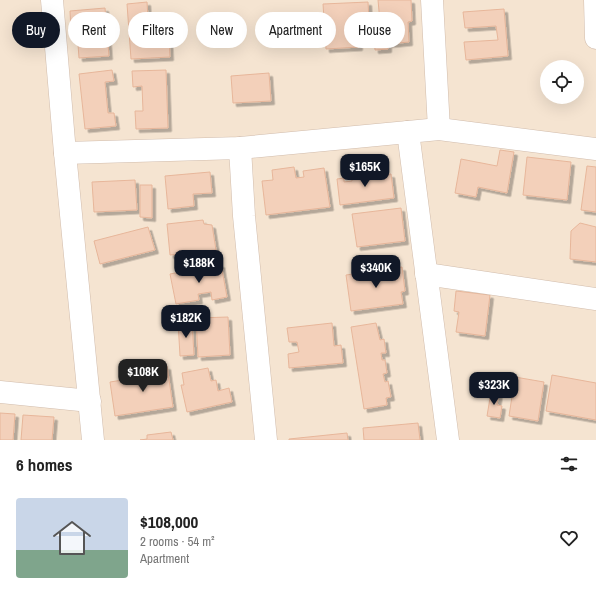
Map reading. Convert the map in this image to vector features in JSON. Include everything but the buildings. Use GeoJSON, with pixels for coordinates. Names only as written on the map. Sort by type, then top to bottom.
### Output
{"type":"FeatureCollection","features":[{"type":"Feature","properties":{"kind":"street"},"geometry":{"type":"LineString","coordinates":[[52,0],[65,153],[93,440]]}},
{"type":"Feature","properties":{"kind":"street"},"geometry":{"type":"LineString","coordinates":[[432,0],[439,129]]}},
{"type":"Feature","properties":{"kind":"street"},"geometry":{"type":"LineString","coordinates":[[595,0],[596,38]]}},
{"type":"Feature","properties":{"kind":"street"},"geometry":{"type":"LineString","coordinates":[[65,153],[240,148],[439,129],[596,149]]}},
{"type":"Feature","properties":{"kind":"street"},"geometry":{"type":"LineString","coordinates":[[408,132],[448,440]]}},
{"type":"Feature","properties":{"kind":"street"},"geometry":{"type":"LineString","coordinates":[[240,148],[244,216],[266,440]]}},
{"type":"Feature","properties":{"kind":"street"},"geometry":{"type":"LineString","coordinates":[[426,274],[596,299]]}},
{"type":"Feature","properties":{"kind":"street"},"geometry":{"type":"LineString","coordinates":[[0,392],[90,401]]}},
{"type":"Feature","properties":{"kind":"shaded area"},"geometry":{"type":"Polygon","coordinates":[[[0,0],[596,0],[596,440],[0,440],[0,0]]]}}]}
